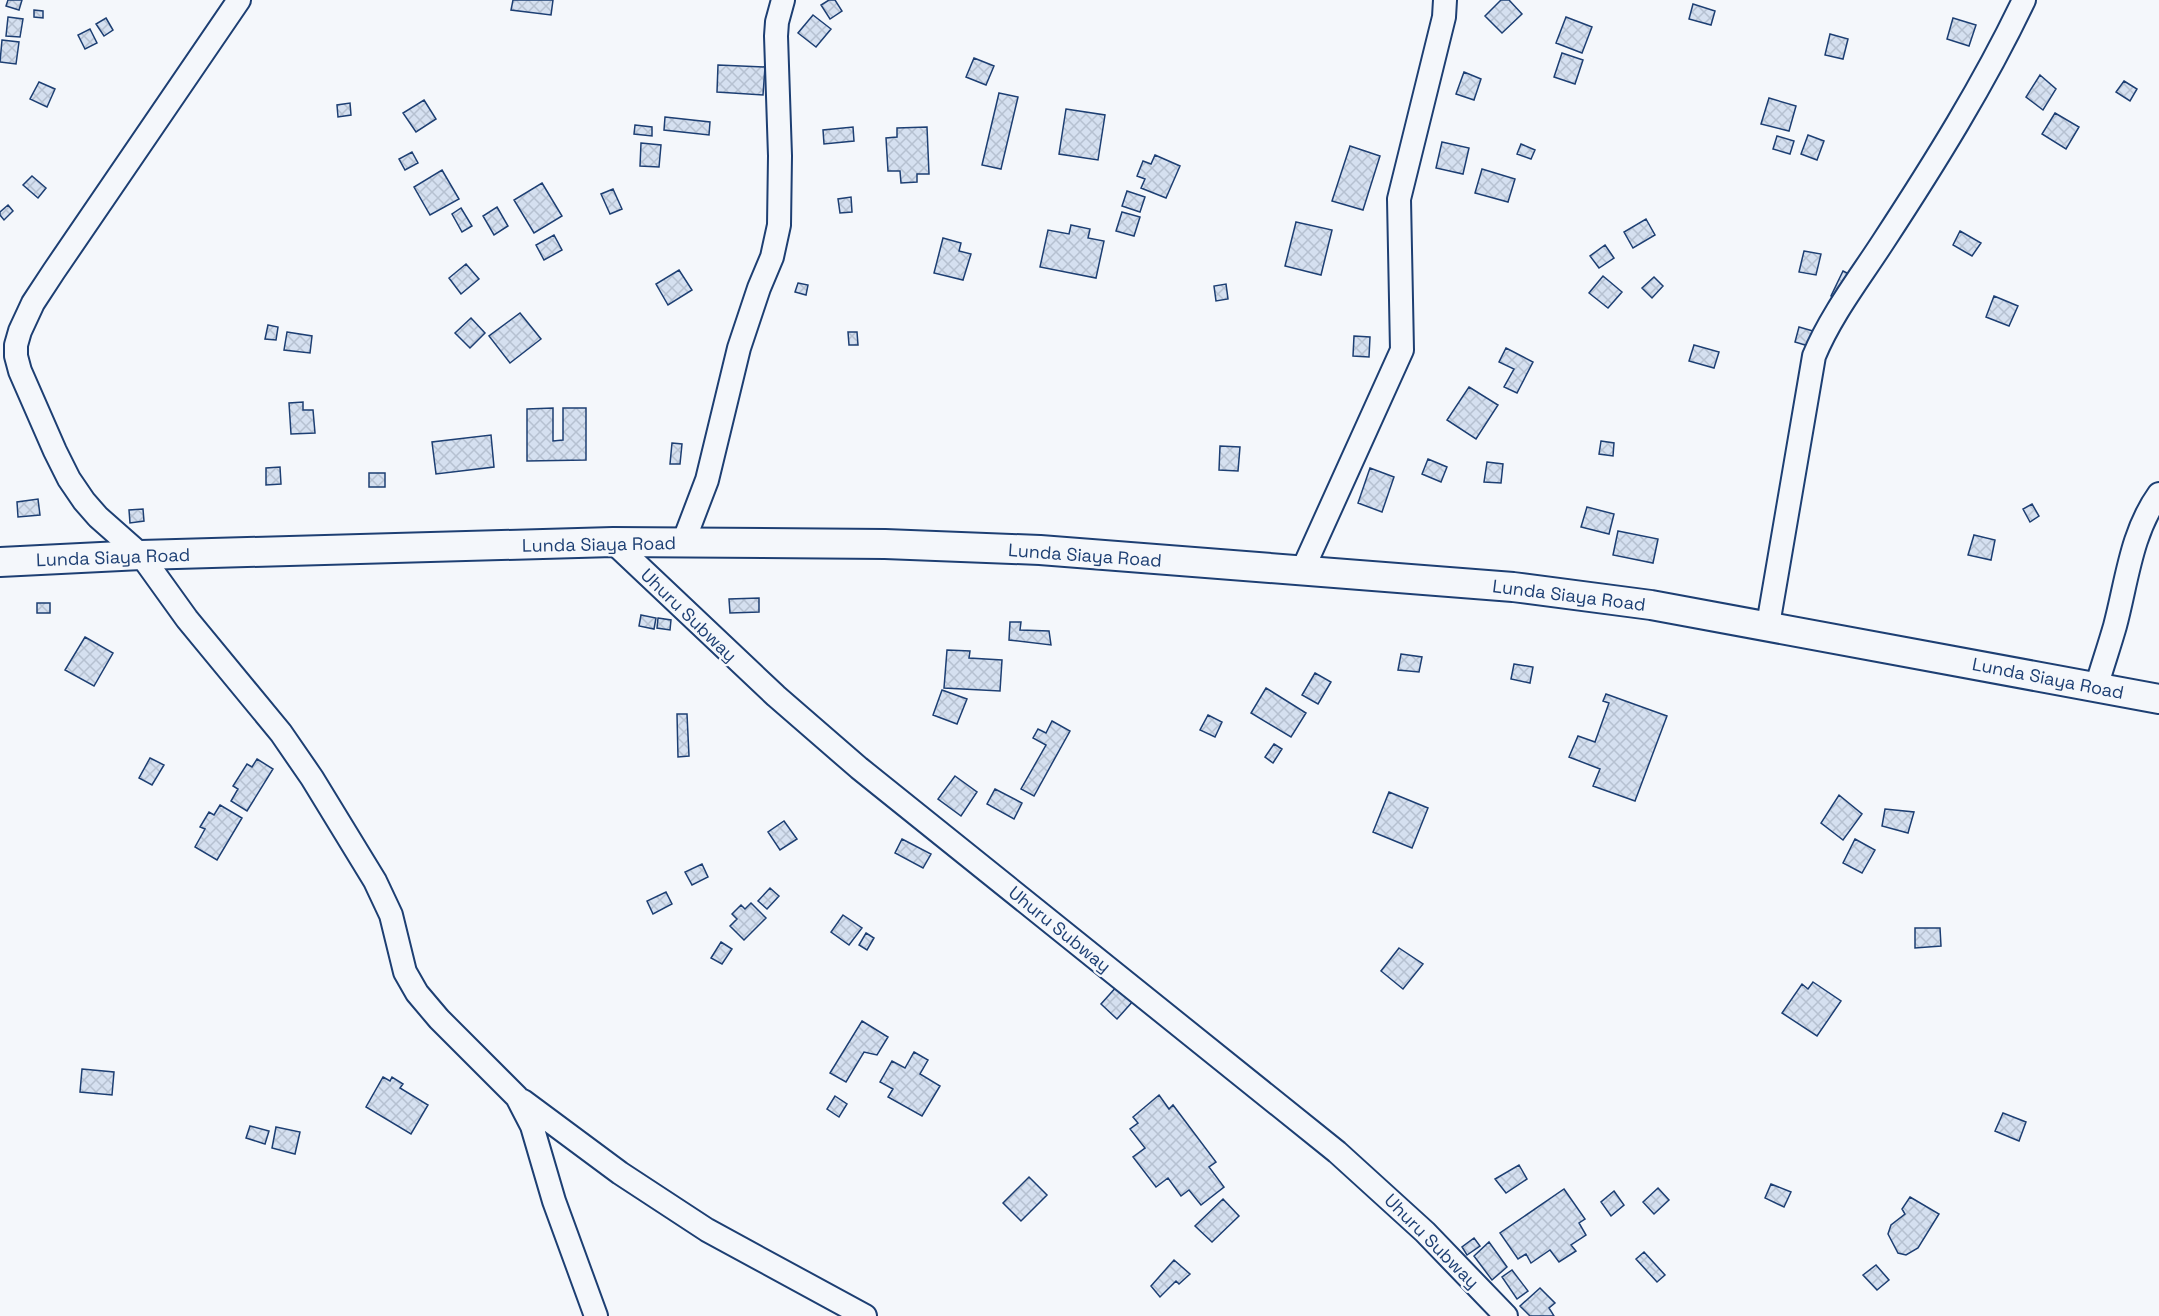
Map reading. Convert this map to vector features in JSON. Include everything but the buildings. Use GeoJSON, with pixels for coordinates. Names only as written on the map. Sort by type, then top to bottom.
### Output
{"type":"FeatureCollection","features":[{"type":"Feature","properties":{"kind":"main road","name":"Lunda Siaya Road"},"geometry":{"type":"LineString","coordinates":[[0,562],[141,555],[613,542],[873,544],[1040,550],[1513,587],[1651,605],[2159,699]]}},
{"type":"Feature","properties":{"kind":"street"},"geometry":{"type":"LineString","coordinates":[[239,0],[33,303],[20,331],[16,356],[39,416],[69,479],[98,517],[141,555],[187,619],[281,733],[312,778],[375,881],[391,915],[405,972],[417,993],[440,1019],[517,1097],[620,1173],[707,1230],[865,1316]]}},
{"type":"Feature","properties":{"kind":"street"},"geometry":{"type":"LineString","coordinates":[[683,543],[707,480],[739,348],[772,257],[777,234],[780,207],[780,156],[776,36],[783,0]]}},
{"type":"Feature","properties":{"kind":"street"},"geometry":{"type":"LineString","coordinates":[[1302,571],[1402,350],[1400,199],[1444,17],[1445,0]]}},
{"type":"Feature","properties":{"kind":"street"},"geometry":{"type":"LineString","coordinates":[[1768,625],[1814,356],[1821,338],[1955,129],[2024,0]]}},
{"type":"Feature","properties":{"kind":"street"},"geometry":{"type":"LineString","coordinates":[[0,357],[20,371]]}},
{"type":"Feature","properties":{"kind":"street"},"geometry":{"type":"LineString","coordinates":[[2096,688],[2115,626],[2138,534],[2150,507],[2159,494]]}},
{"type":"Feature","properties":{"kind":"street","name":"Uhuru Subway"},"geometry":{"type":"LineString","coordinates":[[613,542],[759,681],[859,768],[1337,1152],[1425,1232],[1506,1316]]}},
{"type":"Feature","properties":{"kind":"street"},"geometry":{"type":"LineString","coordinates":[[517,1097],[532,1126],[554,1200],[596,1316]]}}]}
